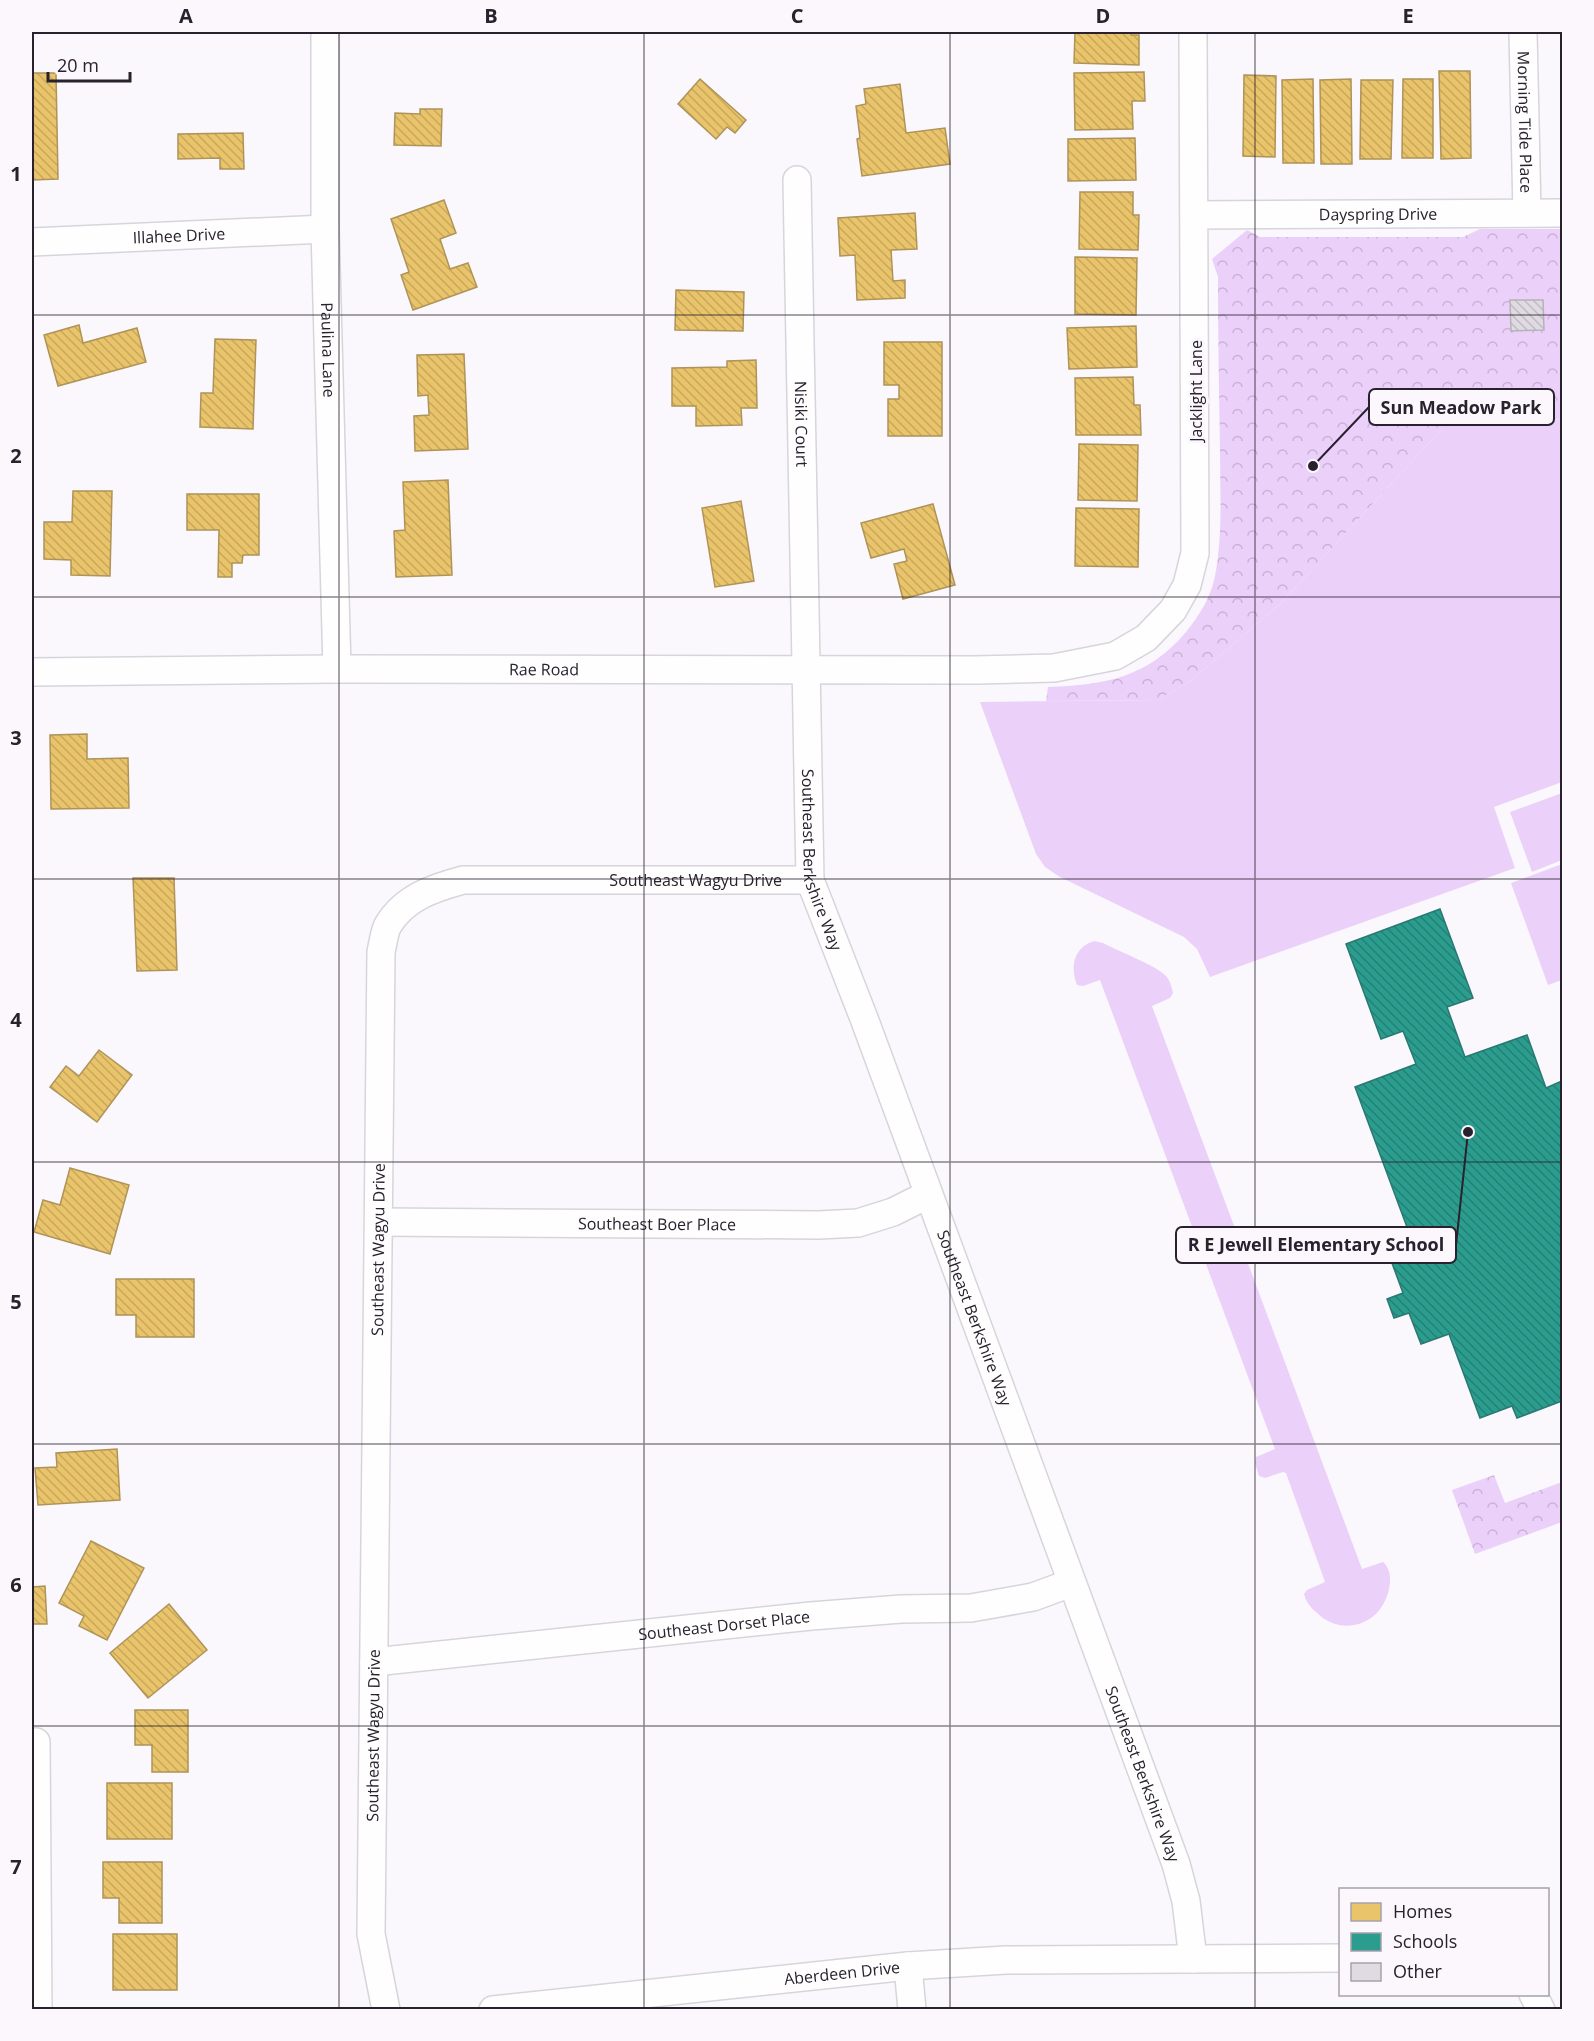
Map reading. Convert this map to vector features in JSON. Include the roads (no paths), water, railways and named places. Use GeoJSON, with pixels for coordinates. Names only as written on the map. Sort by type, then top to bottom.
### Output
{"type":"FeatureCollection","features":[{"type":"Feature","properties":{"kind":"street","name":"Paulina Lane"},"geometry":{"type":"LineString","coordinates":[[325,32],[325,229],[337,669]]}},
{"type":"Feature","properties":{"kind":"street","name":"Jacklight Lane"},"geometry":{"type":"LineString","coordinates":[[1054,668],[1115,656],[1146,638],[1173,610],[1187,585],[1195,553],[1195,215],[1192,32]]}},
{"type":"Feature","properties":{"kind":"street","name":"Morning Tide Place"},"geometry":{"type":"LineString","coordinates":[[1523,32],[1527,213]]}},
{"type":"Feature","properties":{"kind":"street","name":"Nisiki Court"},"geometry":{"type":"LineString","coordinates":[[797,180],[806,670]]}},
{"type":"Feature","properties":{"kind":"street","name":"Dayspring Drive"},"geometry":{"type":"LineString","coordinates":[[1195,215],[1563,213]]}},
{"type":"Feature","properties":{"kind":"street","name":"Illahee Drive"},"geometry":{"type":"LineString","coordinates":[[32,242],[325,229]]}},
{"type":"Feature","properties":{"kind":"street","name":"Rae Road"},"geometry":{"type":"LineString","coordinates":[[32,672],[337,669],[1054,668]]}},
{"type":"Feature","properties":{"kind":"street","name":"Southeast Berkshire Way"},"geometry":{"type":"LineString","coordinates":[[806,670],[810,880],[865,1021],[927,1195],[1176,1863],[1186,1901],[1193,1959]]}},
{"type":"Feature","properties":{"kind":"street","name":"Southeast Wagyu Drive"},"geometry":{"type":"LineString","coordinates":[[387,2010],[371,1934],[381,952],[388,926],[407,903],[432,889],[463,880],[810,880]]}},
{"type":"Feature","properties":{"kind":"street","name":"Southeast Boer Place"},"geometry":{"type":"LineString","coordinates":[[379,1222],[819,1225],[858,1223],[893,1212],[927,1195]]}},
{"type":"Feature","properties":{"kind":"street","name":"Southeast Dorset Place"},"geometry":{"type":"LineString","coordinates":[[374,1662],[811,1616],[901,1609],[971,1608],[1034,1597],[1071,1583]]}},
{"type":"Feature","properties":{"kind":"street"},"geometry":{"type":"LineString","coordinates":[[32,1742],[36,1742],[38,2010]]}},
{"type":"Feature","properties":{"kind":"street","name":"Aberdeen Drive"},"geometry":{"type":"LineString","coordinates":[[493,2010],[908,1966],[1006,1960],[1339,1958]]}},
{"type":"Feature","properties":{"kind":"street"},"geometry":{"type":"LineString","coordinates":[[908,1966],[912,2010]]}},
{"type":"Feature","properties":{"kind":"street"},"geometry":{"type":"LineString","coordinates":[[1534,1996],[1541,2010]]}},
{"type":"Feature","properties":{"kind":"place","name":"Sun Meadow Park"},"geometry":{"type":"Point","coordinates":[1313,466]}},
{"type":"Feature","properties":{"kind":"place","name":"R E Jewell Elementary School"},"geometry":{"type":"Point","coordinates":[1468,1132]}}]}
